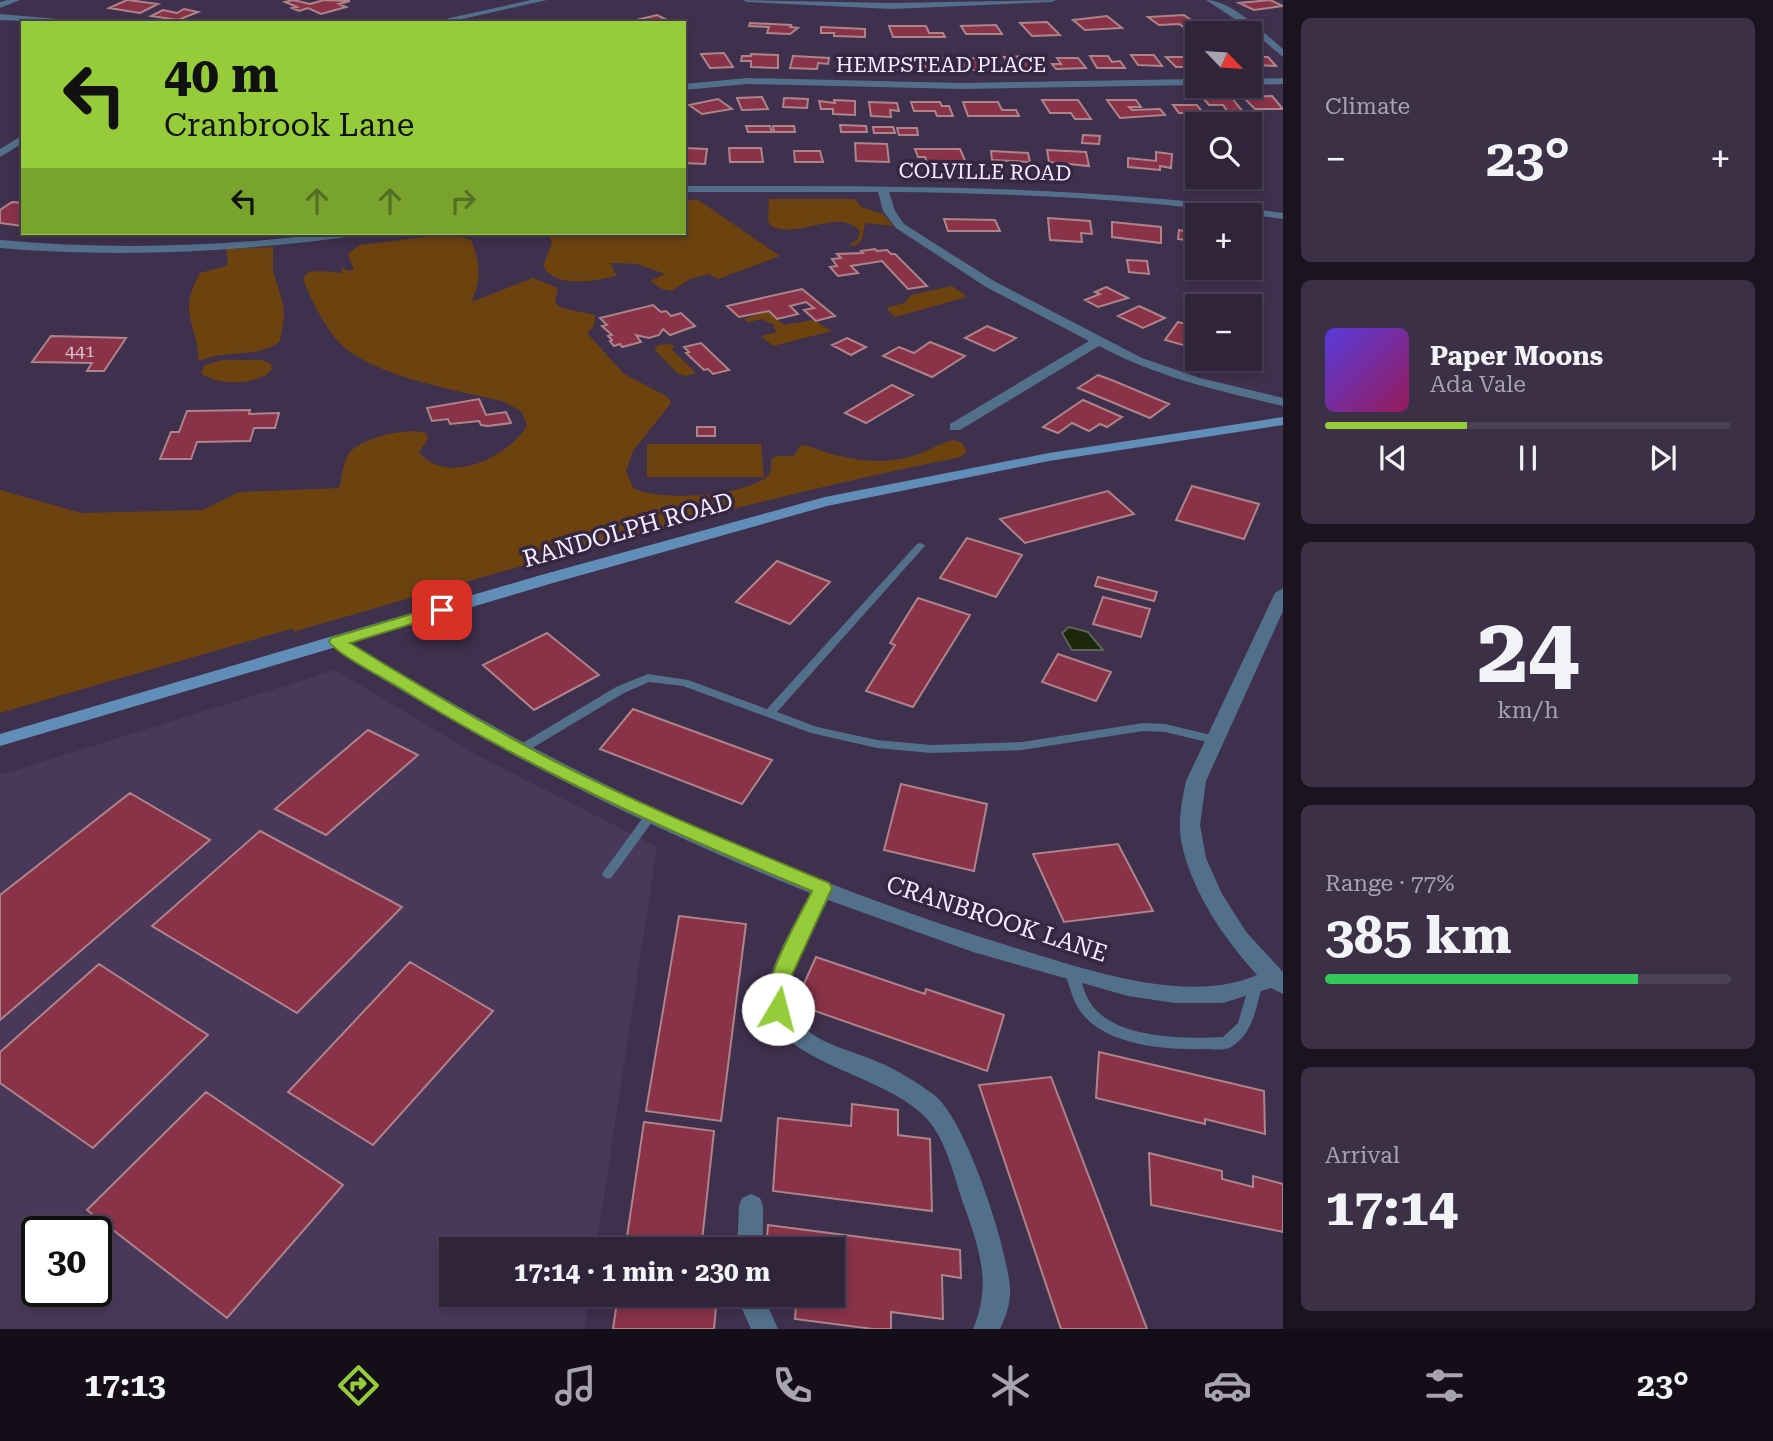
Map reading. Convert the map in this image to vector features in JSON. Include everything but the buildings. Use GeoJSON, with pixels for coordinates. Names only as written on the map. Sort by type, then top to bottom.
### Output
{"type":"FeatureCollection","features":[{"type":"Feature","properties":{"kind":"main road","name":"RANDOLPH ROAD"},"geometry":{"type":"LineString","coordinates":[[0,740],[729,526],[825,502],[1036,460],[1283,421]]}},
{"type":"Feature","properties":{"kind":"street"},"geometry":{"type":"LineString","coordinates":[[0,5],[16,0]]}},
{"type":"Feature","properties":{"kind":"street"},"geometry":{"type":"LineString","coordinates":[[441,21],[542,0]]}},
{"type":"Feature","properties":{"kind":"street"},"geometry":{"type":"LineString","coordinates":[[747,0],[925,6],[1052,0]]}},
{"type":"Feature","properties":{"kind":"street"},"geometry":{"type":"LineString","coordinates":[[1210,0],[1250,25],[1283,54]]}},
{"type":"Feature","properties":{"kind":"street"},"geometry":{"type":"LineString","coordinates":[[0,17],[47,21]]}},
{"type":"Feature","properties":{"kind":"street","name":"HEMPSTEAD PLACE"},"geometry":{"type":"LineString","coordinates":[[686,87],[747,81],[952,86],[1185,82]]}},
{"type":"Feature","properties":{"kind":"street"},"geometry":{"type":"LineString","coordinates":[[1262,82],[1283,81]]}},
{"type":"Feature","properties":{"kind":"street"},"geometry":{"type":"LineString","coordinates":[[0,154],[21,139]]}},
{"type":"Feature","properties":{"kind":"street","name":"COLVILLE ROAD"},"geometry":{"type":"LineString","coordinates":[[686,189],[1085,193],[1197,203],[1283,216]]}},
{"type":"Feature","properties":{"kind":"street"},"geometry":{"type":"LineString","coordinates":[[882,189],[895,221],[914,237],[990,284],[1137,360],[1184,377],[1283,402]]}},
{"type":"Feature","properties":{"kind":"street"},"geometry":{"type":"LineString","coordinates":[[0,244],[154,249],[335,235]]}},
{"type":"Feature","properties":{"kind":"street"},"geometry":{"type":"LineString","coordinates":[[955,427],[1098,341]]}},
{"type":"Feature","properties":{"kind":"street"},"geometry":{"type":"LineString","coordinates":[[1270,983],[1237,937],[1204,876],[1193,848],[1189,808],[1196,781],[1283,593]]}},
{"type":"Feature","properties":{"kind":"street","name":"CRANBROOK LANE"},"geometry":{"type":"LineString","coordinates":[[337,642],[443,708],[520,750],[651,815],[823,888],[932,930],[1072,973],[1136,989],[1190,995],[1224,994],[1270,983]]}},
{"type":"Feature","properties":{"kind":"street"},"geometry":{"type":"LineString","coordinates":[[823,888],[780,979],[778,1009],[795,1034],[809,1044],[876,1072],[925,1102],[936,1112],[948,1130],[988,1238],[995,1269],[997,1292],[994,1312],[986,1329]]}},
{"type":"Feature","properties":{"kind":"street"},"geometry":{"type":"LineString","coordinates":[[750,1237],[751,1206]]}},
{"type":"Feature","properties":{"kind":"street"},"geometry":{"type":"LineString","coordinates":[[755,1307],[765,1329]]}},
{"type":"Feature","properties":{"kind":"lane"},"geometry":{"type":"LineString","coordinates":[[769,714],[919,546]]}},
{"type":"Feature","properties":{"kind":"lane"},"geometry":{"type":"LineString","coordinates":[[520,750],[620,690],[648,678],[684,683],[815,730],[877,744],[931,749],[1022,746],[1143,726],[1165,728],[1215,740]]}},
{"type":"Feature","properties":{"kind":"lane"},"geometry":{"type":"LineString","coordinates":[[608,874],[651,815]]}},
{"type":"Feature","properties":{"kind":"lane"},"geometry":{"type":"LineString","coordinates":[[1072,973],[1081,1000],[1093,1016],[1128,1035],[1187,1045],[1226,1043],[1244,1026],[1270,983]]}},
{"type":"Feature","properties":{"kind":"shaded area"},"geometry":{"type":"Polygon","coordinates":[[[769,199],[855,199],[861,207],[883,214],[894,226],[867,223],[861,241],[853,246],[850,244],[857,240],[860,231],[851,224],[829,223],[793,229],[771,226],[768,221],[769,199]]]}},
{"type":"Feature","properties":{"kind":"shaded area"},"geometry":{"type":"Polygon","coordinates":[[[686,200],[698,200],[780,256],[718,279],[709,274],[690,279],[672,291],[662,289],[650,281],[665,274],[637,264],[610,263],[617,276],[598,280],[577,282],[557,278],[543,266],[552,243],[549,235],[686,235],[686,200]]]}},
{"type":"Feature","properties":{"kind":"shaded area"},"geometry":{"type":"Polygon","coordinates":[[[454,235],[471,240],[476,256],[478,279],[471,302],[533,278],[558,288],[555,303],[562,308],[595,315],[594,326],[587,333],[624,374],[668,397],[671,403],[633,451],[626,471],[633,488],[680,496],[736,490],[766,477],[771,459],[777,456],[794,456],[800,446],[805,445],[831,454],[872,461],[913,456],[954,440],[962,443],[967,451],[961,457],[792,494],[625,537],[293,632],[294,628],[0,713],[0,490],[81,513],[203,510],[239,492],[339,488],[348,455],[353,449],[384,435],[426,433],[428,439],[419,452],[431,462],[445,467],[460,467],[492,457],[506,448],[527,426],[522,412],[505,402],[397,375],[376,367],[343,346],[319,314],[303,277],[309,272],[341,273],[342,268],[349,271],[354,269],[348,254],[359,245],[454,235]]]}},
{"type":"Feature","properties":{"kind":"shaded area"},"geometry":{"type":"Polygon","coordinates":[[[273,247],[273,271],[283,304],[284,318],[280,341],[262,350],[219,355],[199,361],[189,309],[193,287],[200,273],[226,266],[226,249],[273,247]]]}},
{"type":"Feature","properties":{"kind":"shaded area"},"geometry":{"type":"Polygon","coordinates":[[[952,286],[967,297],[895,317],[887,310],[888,307],[905,303],[911,295],[952,286]]]}},
{"type":"Feature","properties":{"kind":"shaded area"},"geometry":{"type":"Polygon","coordinates":[[[768,312],[784,325],[813,320],[832,331],[773,346],[761,336],[777,332],[773,327],[776,326],[762,319],[748,322],[743,319],[768,312]]]}},
{"type":"Feature","properties":{"kind":"shaded area"},"geometry":{"type":"Polygon","coordinates":[[[659,345],[674,346],[672,350],[696,373],[685,376],[677,373],[654,349],[659,345]]]}},
{"type":"Feature","properties":{"kind":"shaded area"},"geometry":{"type":"Polygon","coordinates":[[[222,360],[261,360],[271,364],[272,369],[258,379],[238,382],[217,380],[201,373],[205,365],[222,360]]]}},
{"type":"Feature","properties":{"kind":"shaded area"},"geometry":{"type":"Polygon","coordinates":[[[647,444],[761,444],[764,477],[647,477],[647,444]]]}},
{"type":"Feature","properties":{"kind":"shaded area"},"geometry":{"type":"Polygon","coordinates":[[[1069,627],[1088,632],[1103,650],[1072,650],[1062,633],[1069,627]]]}},
{"type":"Feature","properties":{"kind":"shaded area"},"geometry":{"type":"Polygon","coordinates":[[[335,670],[477,755],[657,847],[598,1237],[439,1237],[439,1307],[587,1307],[584,1329],[0,1329],[0,775],[335,670]]]}},
{"type":"Feature","properties":{"kind":"route"},"geometry":{"type":"LineString","coordinates":[[442,610],[337,642],[443,708],[547,764],[667,823],[823,888],[780,979],[778,1009]]}}]}
